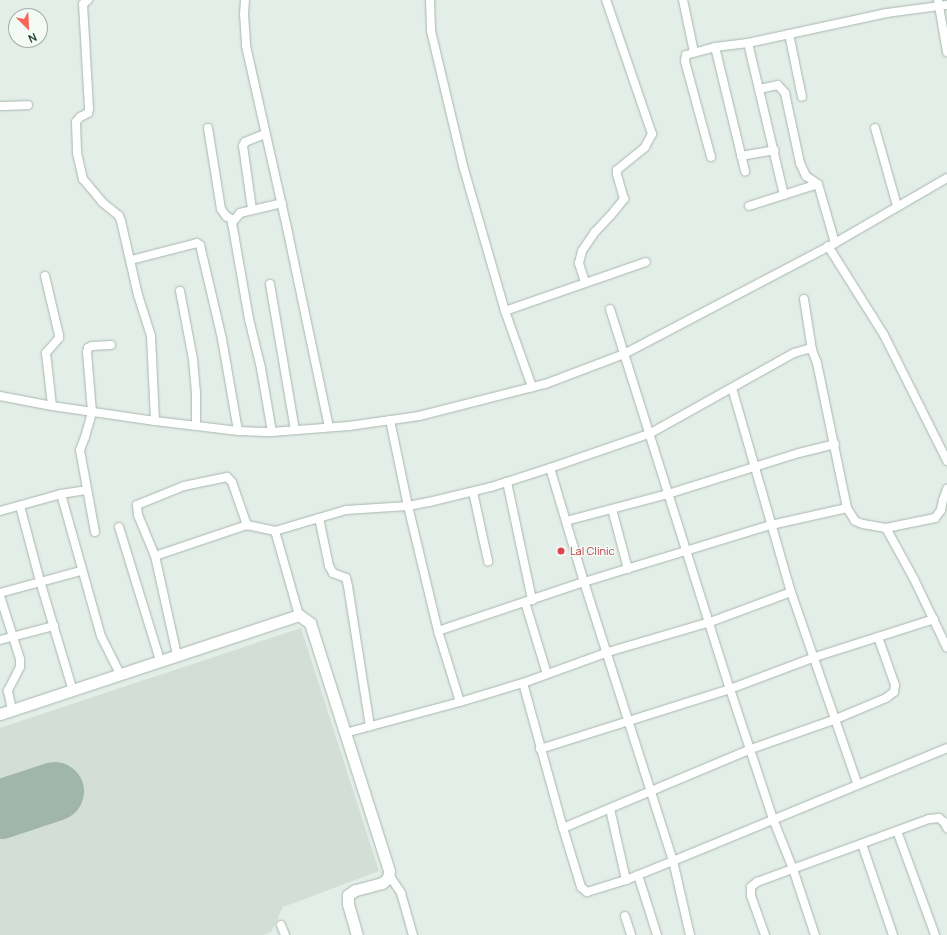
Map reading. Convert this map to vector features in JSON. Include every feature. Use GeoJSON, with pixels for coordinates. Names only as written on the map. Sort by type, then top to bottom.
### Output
{"type":"FeatureCollection","features":[{"type":"Feature","properties":{"kind":"street"},"geometry":{"type":"LineString","coordinates":[[88,0],[83,4],[89,109],[88,113],[80,117],[76,122],[77,153],[83,179],[121,221],[138,295],[150,336],[155,421]]}},
{"type":"Feature","properties":{"kind":"street"},"geometry":{"type":"LineString","coordinates":[[245,0],[244,34],[265,134],[282,204],[329,427]]}},
{"type":"Feature","properties":{"kind":"street"},"geometry":{"type":"LineString","coordinates":[[430,0],[431,31],[464,169],[505,311],[532,387]]}},
{"type":"Feature","properties":{"kind":"street"},"geometry":{"type":"LineString","coordinates":[[585,282],[579,263],[582,251],[595,232],[612,215],[624,199],[617,170],[642,151],[652,134],[606,0]]}},
{"type":"Feature","properties":{"kind":"street"},"geometry":{"type":"LineString","coordinates":[[682,0],[694,52]]}},
{"type":"Feature","properties":{"kind":"street"},"geometry":{"type":"LineString","coordinates":[[711,157],[685,61],[686,55],[715,47],[748,43],[887,13],[941,4],[947,52]]}},
{"type":"Feature","properties":{"kind":"street"},"geometry":{"type":"LineString","coordinates":[[789,34],[802,96]]}},
{"type":"Feature","properties":{"kind":"street"},"geometry":{"type":"LineString","coordinates":[[748,43],[784,195]]}},
{"type":"Feature","properties":{"kind":"street"},"geometry":{"type":"LineString","coordinates":[[715,47],[745,171]]}},
{"type":"Feature","properties":{"kind":"street"},"geometry":{"type":"LineString","coordinates":[[759,89],[778,85],[785,93],[800,163],[806,176],[818,184],[831,245],[884,335],[947,462]]}},
{"type":"Feature","properties":{"kind":"street"},"geometry":{"type":"LineString","coordinates":[[0,106],[28,105]]}},
{"type":"Feature","properties":{"kind":"street"},"geometry":{"type":"LineString","coordinates":[[208,128],[221,209],[226,216],[233,220]]}},
{"type":"Feature","properties":{"kind":"street"},"geometry":{"type":"LineString","coordinates":[[875,128],[897,206]]}},
{"type":"Feature","properties":{"kind":"street"},"geometry":{"type":"LineString","coordinates":[[252,209],[243,146],[245,142],[265,134]]}},
{"type":"Feature","properties":{"kind":"street"},"geometry":{"type":"LineString","coordinates":[[741,156],[774,150]]}},
{"type":"Feature","properties":{"kind":"street"},"geometry":{"type":"LineString","coordinates":[[0,396],[92,412],[238,431],[272,432],[419,416],[532,387],[624,354],[831,245],[947,178]]}},
{"type":"Feature","properties":{"kind":"street"},"geometry":{"type":"LineString","coordinates":[[749,206],[818,184]]}},
{"type":"Feature","properties":{"kind":"street"},"geometry":{"type":"LineString","coordinates":[[272,432],[261,368],[249,319],[233,220],[240,213],[252,209],[282,204]]}},
{"type":"Feature","properties":{"kind":"street"},"geometry":{"type":"LineString","coordinates":[[131,260],[197,243],[200,245],[222,338],[238,431]]}},
{"type":"Feature","properties":{"kind":"street"},"geometry":{"type":"LineString","coordinates":[[505,311],[646,262]]}},
{"type":"Feature","properties":{"kind":"street"},"geometry":{"type":"LineString","coordinates":[[45,276],[59,334],[59,338],[46,354],[52,406]]}},
{"type":"Feature","properties":{"kind":"street"},"geometry":{"type":"LineString","coordinates":[[270,284],[295,430]]}},
{"type":"Feature","properties":{"kind":"street"},"geometry":{"type":"LineString","coordinates":[[180,291],[193,359],[196,392],[196,426]]}},
{"type":"Feature","properties":{"kind":"street"},"geometry":{"type":"LineString","coordinates":[[804,299],[812,350],[817,363],[848,508],[855,521],[886,528],[935,518],[941,510],[942,500],[947,489]]}},
{"type":"Feature","properties":{"kind":"street"},"geometry":{"type":"LineString","coordinates":[[610,309],[730,689],[773,819],[793,869],[815,935]]}},
{"type":"Feature","properties":{"kind":"street"},"geometry":{"type":"LineString","coordinates":[[95,532],[86,490],[80,450],[92,412],[87,349],[92,346],[111,345]]}},
{"type":"Feature","properties":{"kind":"street"},"geometry":{"type":"LineString","coordinates":[[155,556],[247,525],[275,531],[346,510],[408,506],[473,492],[507,482],[649,434],[794,354],[803,350],[812,350]]}},
{"type":"Feature","properties":{"kind":"street"},"geometry":{"type":"LineString","coordinates":[[732,388],[791,592],[812,658],[836,719],[858,785]]}},
{"type":"Feature","properties":{"kind":"street"},"geometry":{"type":"LineString","coordinates":[[390,420],[408,506],[438,631],[460,702]]}},
{"type":"Feature","properties":{"kind":"street"},"geometry":{"type":"LineString","coordinates":[[566,521],[668,494],[799,453],[834,444]]}},
{"type":"Feature","properties":{"kind":"street"},"geometry":{"type":"LineString","coordinates":[[550,468],[584,582],[608,652],[673,861],[690,935]]}},
{"type":"Feature","properties":{"kind":"street"},"geometry":{"type":"LineString","coordinates":[[177,655],[155,556],[138,515],[137,506],[184,486],[224,477],[229,478],[247,525]]}},
{"type":"Feature","properties":{"kind":"street"},"geometry":{"type":"LineString","coordinates":[[507,482],[529,601],[547,674]]}},
{"type":"Feature","properties":{"kind":"street"},"geometry":{"type":"LineString","coordinates":[[0,511],[61,494],[86,490]]}},
{"type":"Feature","properties":{"kind":"street"},"geometry":{"type":"LineString","coordinates":[[473,492],[488,561]]}},
{"type":"Feature","properties":{"kind":"street"},"geometry":{"type":"LineString","coordinates":[[61,494],[81,571],[101,636],[120,674]]}},
{"type":"Feature","properties":{"kind":"street"},"geometry":{"type":"LineString","coordinates":[[20,506],[40,581],[72,688]]}},
{"type":"Feature","properties":{"kind":"street"},"geometry":{"type":"LineString","coordinates":[[438,631],[584,582],[771,525],[848,508]]}},
{"type":"Feature","properties":{"kind":"street"},"geometry":{"type":"LineString","coordinates":[[612,509],[628,568]]}},
{"type":"Feature","properties":{"kind":"street"},"geometry":{"type":"LineString","coordinates":[[319,518],[329,566],[333,574],[346,578],[348,586],[370,726]]}},
{"type":"Feature","properties":{"kind":"street"},"geometry":{"type":"LineString","coordinates":[[120,527],[160,660]]}},
{"type":"Feature","properties":{"kind":"street"},"geometry":{"type":"LineString","coordinates":[[886,528],[934,619],[947,648]]}},
{"type":"Feature","properties":{"kind":"street"},"geometry":{"type":"LineString","coordinates":[[275,531],[298,615],[310,623],[389,875],[400,893],[413,935]]}},
{"type":"Feature","properties":{"kind":"street"},"geometry":{"type":"LineString","coordinates":[[12,710],[8,691],[20,667],[20,659],[0,595],[40,581],[81,571]]}},
{"type":"Feature","properties":{"kind":"street"},"geometry":{"type":"LineString","coordinates":[[345,733],[460,702],[524,682],[608,652],[710,622],[791,592]]}},
{"type":"Feature","properties":{"kind":"street"},"geometry":{"type":"LineString","coordinates":[[0,714],[72,688],[120,674],[298,615]]}},
{"type":"Feature","properties":{"kind":"street"},"geometry":{"type":"LineString","coordinates":[[540,749],[730,689],[812,658],[934,619]]}},
{"type":"Feature","properties":{"kind":"street"},"geometry":{"type":"LineString","coordinates":[[0,640],[54,626]]}},
{"type":"Feature","properties":{"kind":"street"},"geometry":{"type":"LineString","coordinates":[[563,828],[652,792],[751,749],[836,719],[886,698],[894,692],[893,680],[878,637]]}},
{"type":"Feature","properties":{"kind":"street"},"geometry":{"type":"LineString","coordinates":[[524,682],[540,749],[563,828],[581,887],[587,892],[626,880],[947,748]]}},
{"type":"Feature","properties":{"kind":"street"},"geometry":{"type":"LineString","coordinates":[[610,809],[626,880]]}},
{"type":"Feature","properties":{"kind":"street"},"geometry":{"type":"LineString","coordinates":[[764,935],[751,896],[751,887],[757,882],[930,819],[939,818],[944,822],[947,828]]}},
{"type":"Feature","properties":{"kind":"street"},"geometry":{"type":"LineString","coordinates":[[897,831],[935,935]]}},
{"type":"Feature","properties":{"kind":"street"},"geometry":{"type":"LineString","coordinates":[[862,844],[893,935]]}},
{"type":"Feature","properties":{"kind":"street"},"geometry":{"type":"LineString","coordinates":[[357,935],[348,904],[348,895],[355,890],[382,883],[388,878],[389,875]]}},
{"type":"Feature","properties":{"kind":"street"},"geometry":{"type":"LineString","coordinates":[[638,875],[657,935]]}},
{"type":"Feature","properties":{"kind":"street"},"geometry":{"type":"LineString","coordinates":[[625,916],[631,935]]}},
{"type":"Feature","properties":{"kind":"street"},"geometry":{"type":"LineString","coordinates":[[281,925],[285,935]]}},
{"type":"Feature","properties":{"kind":"shaded area"},"geometry":{"type":"Polygon","coordinates":[[[301,628],[379,871],[283,907],[271,932],[262,935],[0,935],[0,728],[301,628]]]}},
{"type":"Feature","properties":{"kind":"runway"},"geometry":{"type":"LineString","coordinates":[[0,809],[54,791]]}},
{"type":"Feature","properties":{"kind":"place","name":"Lal Clinic"},"geometry":{"type":"Point","coordinates":[561,551]}}]}
